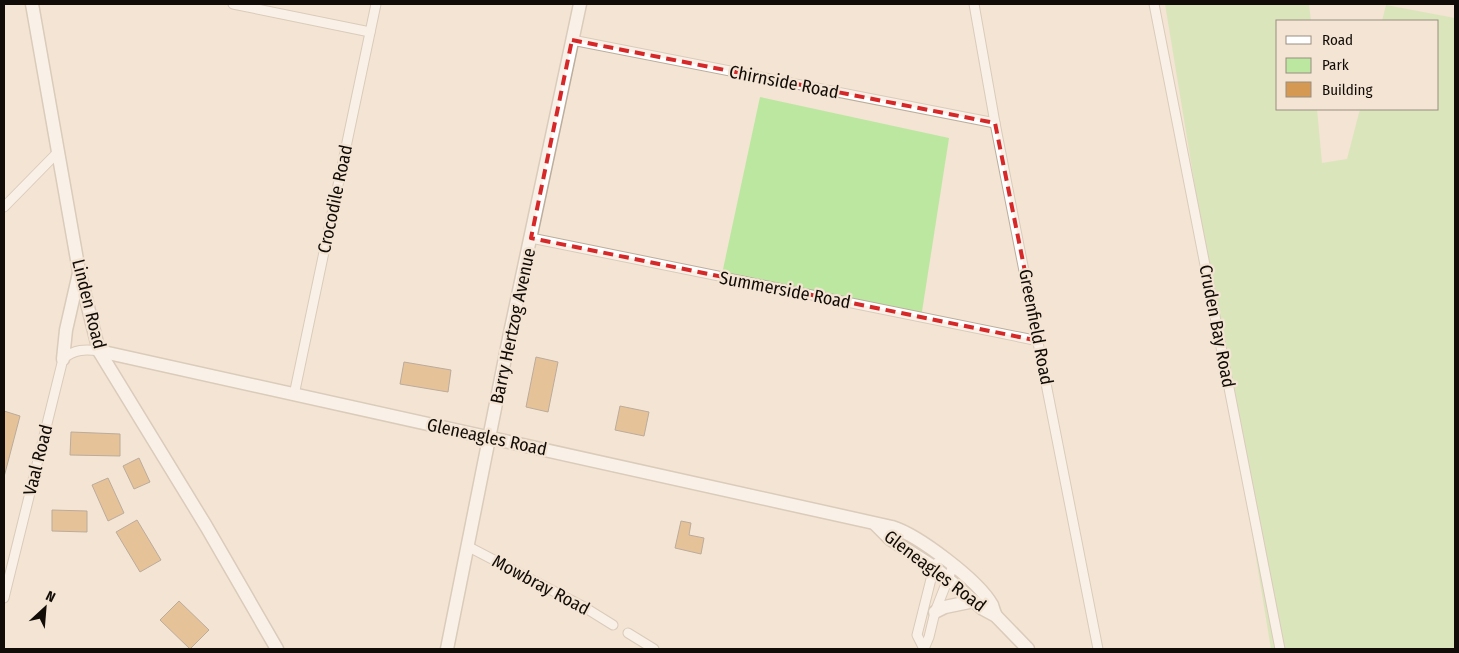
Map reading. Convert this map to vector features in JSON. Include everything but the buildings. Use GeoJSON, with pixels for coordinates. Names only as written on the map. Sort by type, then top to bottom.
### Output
{"type":"FeatureCollection","features":[{"type":"Feature","properties":{"kind":"main road","name":"Linden Road"},"geometry":{"type":"LineString","coordinates":[[32,4],[79,271],[100,351],[206,526],[277,649]]}},
{"type":"Feature","properties":{"kind":"main road","name":"Barry Hertzog Avenue"},"geometry":{"type":"LineString","coordinates":[[447,649],[510,333],[580,4]]}},
{"type":"Feature","properties":{"kind":"main road"},"geometry":{"type":"LineString","coordinates":[[63,358],[67,325],[79,271]]}},
{"type":"Feature","properties":{"kind":"main road","name":"Gleneagles Road"},"geometry":{"type":"LineString","coordinates":[[100,351],[900,530],[941,556],[953,566],[986,597],[992,605],[996,616]]}},
{"type":"Feature","properties":{"kind":"main road","name":"Gleneagles Road"},"geometry":{"type":"LineString","coordinates":[[875,524],[890,539],[934,567],[974,601],[996,616],[1028,649]]}},
{"type":"Feature","properties":{"kind":"main road"},"geometry":{"type":"LineString","coordinates":[[935,612],[950,605],[974,601]]}},
{"type":"Feature","properties":{"kind":"street"},"geometry":{"type":"LineString","coordinates":[[233,4],[370,32]]}},
{"type":"Feature","properties":{"kind":"street","name":"Crocodile Road"},"geometry":{"type":"LineString","coordinates":[[294,395],[376,4]]}},
{"type":"Feature","properties":{"kind":"street","name":"Greenfield Road"},"geometry":{"type":"LineString","coordinates":[[974,4],[1098,649]]}},
{"type":"Feature","properties":{"kind":"street","name":"Cruden Bay Road"},"geometry":{"type":"LineString","coordinates":[[1154,4],[1280,649]]}},
{"type":"Feature","properties":{"kind":"street","name":"Chirnside Road"},"geometry":{"type":"LineString","coordinates":[[572,40],[996,123]]}},
{"type":"Feature","properties":{"kind":"street"},"geometry":{"type":"LineString","coordinates":[[4,208],[58,152]]}},
{"type":"Feature","properties":{"kind":"street","name":"Summerside Road"},"geometry":{"type":"LineString","coordinates":[[531,238],[1038,341]]}},
{"type":"Feature","properties":{"kind":"street"},"geometry":{"type":"LineString","coordinates":[[63,358],[81,350],[100,351]]}},
{"type":"Feature","properties":{"kind":"street","name":"Vaal Road"},"geometry":{"type":"LineString","coordinates":[[4,598],[63,358]]}},
{"type":"Feature","properties":{"kind":"street","name":"Mowbray Road"},"geometry":{"type":"LineString","coordinates":[[467,546],[584,607],[613,625]]}},
{"type":"Feature","properties":{"kind":"street"},"geometry":{"type":"LineString","coordinates":[[924,649],[917,635],[934,567],[941,556]]}},
{"type":"Feature","properties":{"kind":"street"},"geometry":{"type":"LineString","coordinates":[[924,649],[930,638],[935,612],[953,566]]}},
{"type":"Feature","properties":{"kind":"street"},"geometry":{"type":"LineString","coordinates":[[628,633],[652,648]]}},
{"type":"Feature","properties":{"kind":"highlighted area"},"geometry":{"type":"Polygon","coordinates":[[[572,40],[995,123],[1039,341],[531,238],[572,40]]]}},
{"type":"Feature","properties":{"kind":"green space"},"geometry":{"type":"Polygon","coordinates":[[[1165,4],[1309,4],[1311,20],[1276,20],[1276,110],[1317,110],[1322,163],[1347,159],[1360,110],[1439,110],[1439,20],[1382,20],[1386,5],[1455,18],[1455,649],[1271,649],[1165,4]]]}},
{"type":"Feature","properties":{"kind":"green space"},"geometry":{"type":"Polygon","coordinates":[[[760,97],[949,138],[921,318],[722,274],[760,97]]]}}]}
